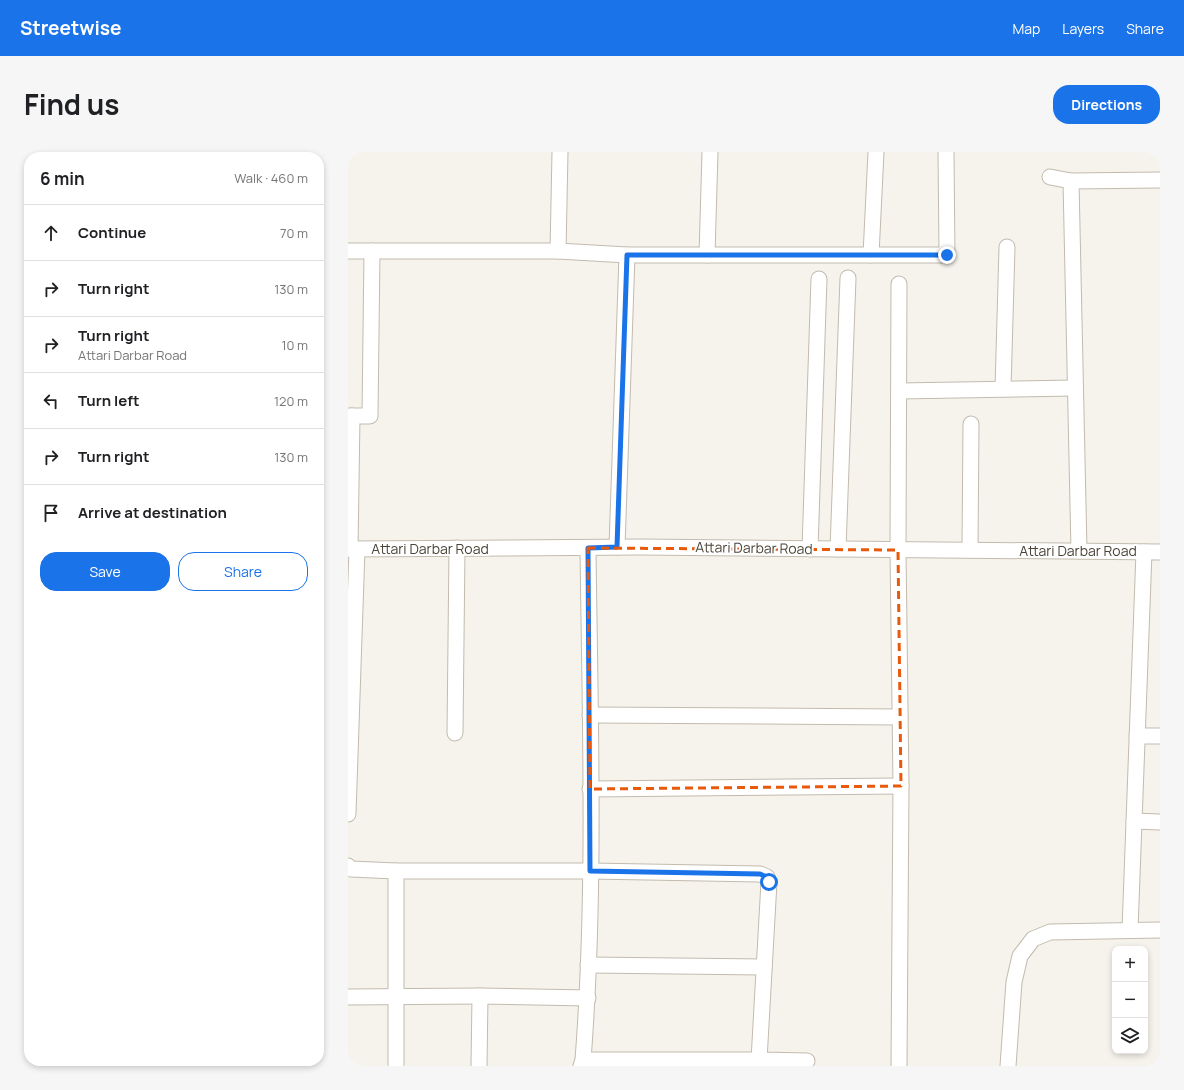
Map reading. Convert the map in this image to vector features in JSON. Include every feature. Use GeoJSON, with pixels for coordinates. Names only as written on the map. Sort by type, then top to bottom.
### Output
{"type":"FeatureCollection","features":[{"type":"Feature","properties":{"kind":"street"},"geometry":{"type":"LineString","coordinates":[[558,251],[560,152]]}},
{"type":"Feature","properties":{"kind":"street"},"geometry":{"type":"LineString","coordinates":[[707,255],[710,152]]}},
{"type":"Feature","properties":{"kind":"street"},"geometry":{"type":"LineString","coordinates":[[871,255],[876,152]]}},
{"type":"Feature","properties":{"kind":"street"},"geometry":{"type":"LineString","coordinates":[[348,251],[558,251],[627,255],[947,255],[946,152]]}},
{"type":"Feature","properties":{"kind":"street"},"geometry":{"type":"LineString","coordinates":[[1050,177],[1071,181],[1160,180]]}},
{"type":"Feature","properties":{"kind":"street"},"geometry":{"type":"LineString","coordinates":[[1071,181],[1079,551]]}},
{"type":"Feature","properties":{"kind":"street"},"geometry":{"type":"LineString","coordinates":[[1004,389],[1007,247]]}},
{"type":"Feature","properties":{"kind":"street"},"geometry":{"type":"LineString","coordinates":[[348,814],[352,549],[350,416],[370,416],[372,251]]}},
{"type":"Feature","properties":{"kind":"street"},"geometry":{"type":"LineString","coordinates":[[617,547],[627,255]]}},
{"type":"Feature","properties":{"kind":"street"},"geometry":{"type":"LineString","coordinates":[[838,549],[848,278]]}},
{"type":"Feature","properties":{"kind":"street"},"geometry":{"type":"LineString","coordinates":[[810,549],[819,279]]}},
{"type":"Feature","properties":{"kind":"street"},"geometry":{"type":"LineString","coordinates":[[899,284],[898,550],[901,786],[899,1066]]}},
{"type":"Feature","properties":{"kind":"street"},"geometry":{"type":"LineString","coordinates":[[899,390],[1075,388]]}},
{"type":"Feature","properties":{"kind":"street"},"geometry":{"type":"LineString","coordinates":[[970,550],[971,424]]}},
{"type":"Feature","properties":{"kind":"street","name":"Attari Darbar Road"},"geometry":{"type":"LineString","coordinates":[[352,549],[617,547],[1160,552]]}},
{"type":"Feature","properties":{"kind":"street"},"geometry":{"type":"LineString","coordinates":[[455,733],[458,548]]}},
{"type":"Feature","properties":{"kind":"street"},"geometry":{"type":"LineString","coordinates":[[588,548],[590,871],[588,998],[582,1063],[759,1060],[807,1061]]}},
{"type":"Feature","properties":{"kind":"street"},"geometry":{"type":"LineString","coordinates":[[1130,930],[1144,552]]}},
{"type":"Feature","properties":{"kind":"street"},"geometry":{"type":"LineString","coordinates":[[590,715],[900,717]]}},
{"type":"Feature","properties":{"kind":"street"},"geometry":{"type":"LineString","coordinates":[[1137,736],[1160,736]]}},
{"type":"Feature","properties":{"kind":"street"},"geometry":{"type":"LineString","coordinates":[[590,789],[901,786]]}},
{"type":"Feature","properties":{"kind":"street"},"geometry":{"type":"LineString","coordinates":[[1134,821],[1160,822]]}},
{"type":"Feature","properties":{"kind":"street"},"geometry":{"type":"LineString","coordinates":[[348,866],[351,869],[396,871],[590,871],[760,874],[767,877],[769,882],[759,1060]]}},
{"type":"Feature","properties":{"kind":"street"},"geometry":{"type":"LineString","coordinates":[[396,871],[396,1066]]}},
{"type":"Feature","properties":{"kind":"street"},"geometry":{"type":"LineString","coordinates":[[1008,1066],[1014,982],[1020,956],[1033,939],[1050,932],[1160,930]]}},
{"type":"Feature","properties":{"kind":"street"},"geometry":{"type":"LineString","coordinates":[[588,965],[764,967]]}},
{"type":"Feature","properties":{"kind":"street"},"geometry":{"type":"LineString","coordinates":[[348,997],[480,996],[588,998]]}},
{"type":"Feature","properties":{"kind":"street"},"geometry":{"type":"LineString","coordinates":[[479,1066],[480,996]]}},
{"type":"Feature","properties":{"kind":"highlighted area"},"geometry":{"type":"Polygon","coordinates":[[[588,548],[898,550],[901,786],[590,789],[588,548]]]}},
{"type":"Feature","properties":{"kind":"route"},"geometry":{"type":"LineString","coordinates":[[769,882],[767,877],[760,874],[590,871],[588,548],[617,547],[627,255],[947,255]]}}]}
